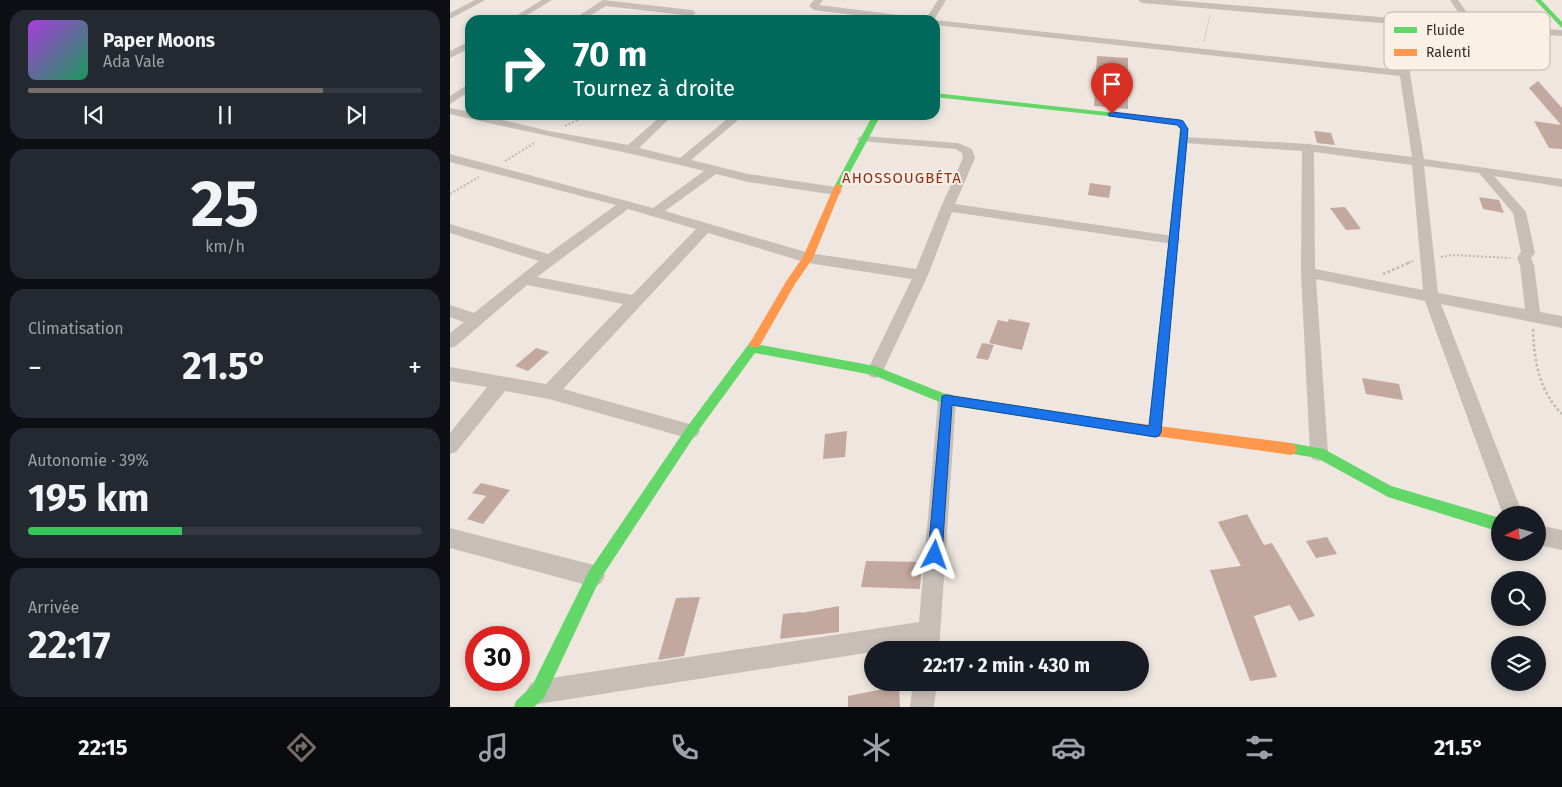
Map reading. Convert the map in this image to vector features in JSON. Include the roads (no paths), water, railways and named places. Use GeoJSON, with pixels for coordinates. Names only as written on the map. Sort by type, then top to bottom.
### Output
{"type":"FeatureCollection","features":[{"type":"Feature","properties":{"kind":"street"},"geometry":{"type":"LineString","coordinates":[[450,16],[481,0]]}},
{"type":"Feature","properties":{"kind":"street"},"geometry":{"type":"LineString","coordinates":[[522,15],[548,0]]}},
{"type":"Feature","properties":{"kind":"street"},"geometry":{"type":"LineString","coordinates":[[819,0],[813,6],[814,8],[852,15]]}},
{"type":"Feature","properties":{"kind":"street"},"geometry":{"type":"LineString","coordinates":[[932,15],[942,0]]}},
{"type":"Feature","properties":{"kind":"street"},"geometry":{"type":"LineString","coordinates":[[1142,0],[1384,21]]}},
{"type":"Feature","properties":{"kind":"street"},"geometry":{"type":"LineString","coordinates":[[1454,0],[1462,12]]}},
{"type":"Feature","properties":{"kind":"street"},"geometry":{"type":"LineString","coordinates":[[1538,0],[1549,12]]}},
{"type":"Feature","properties":{"kind":"street"},"geometry":{"type":"LineString","coordinates":[[1551,0],[1562,11]]}},
{"type":"Feature","properties":{"kind":"street"},"geometry":{"type":"LineString","coordinates":[[585,15],[607,2],[692,13]]}},
{"type":"Feature","properties":{"kind":"street"},"geometry":{"type":"LineString","coordinates":[[645,15],[655,8]]}},
{"type":"Feature","properties":{"kind":"street"},"geometry":{"type":"LineString","coordinates":[[1550,13],[1562,26]]}},
{"type":"Feature","properties":{"kind":"street"},"geometry":{"type":"LineString","coordinates":[[940,23],[1405,74]]}},
{"type":"Feature","properties":{"kind":"street"},"geometry":{"type":"LineString","coordinates":[[450,56],[465,47]]}},
{"type":"Feature","properties":{"kind":"street"},"geometry":{"type":"LineString","coordinates":[[1405,70],[1418,161],[1431,297],[1510,506]]}},
{"type":"Feature","properties":{"kind":"street"},"geometry":{"type":"LineString","coordinates":[[450,83],[465,86]]}},
{"type":"Feature","properties":{"kind":"street"},"geometry":{"type":"LineString","coordinates":[[450,100],[465,89]]}},
{"type":"Feature","properties":{"kind":"street"},"geometry":{"type":"LineString","coordinates":[[940,96],[1180,123],[1184,129],[1155,432]]}},
{"type":"Feature","properties":{"kind":"street"},"geometry":{"type":"LineString","coordinates":[[450,111],[465,114]]}},
{"type":"Feature","properties":{"kind":"street"},"geometry":{"type":"LineString","coordinates":[[489,120],[549,134],[631,149],[748,178],[836,191]]}},
{"type":"Feature","properties":{"kind":"street"},"geometry":{"type":"LineString","coordinates":[[631,149],[663,120]]}},
{"type":"Feature","properties":{"kind":"street"},"geometry":{"type":"LineString","coordinates":[[682,162],[733,120]]}},
{"type":"Feature","properties":{"kind":"street"},"geometry":{"type":"LineString","coordinates":[[530,700],[594,576],[691,431],[753,348],[791,282],[808,258],[836,191],[874,120]]}},
{"type":"Feature","properties":{"kind":"street"},"geometry":{"type":"LineString","coordinates":[[863,139],[958,146],[968,151],[969,158],[947,207],[922,275],[876,371]]}},
{"type":"Feature","properties":{"kind":"street"},"geometry":{"type":"LineString","coordinates":[[1184,140],[1308,148],[1418,161],[1562,183]]}},
{"type":"Feature","properties":{"kind":"street"},"geometry":{"type":"LineString","coordinates":[[1308,148],[1308,273],[1319,453]]}},
{"type":"Feature","properties":{"kind":"street"},"geometry":{"type":"LineString","coordinates":[[450,158],[656,212],[808,258],[922,275]]}},
{"type":"Feature","properties":{"kind":"street"},"geometry":{"type":"LineString","coordinates":[[656,212],[714,169]]}},
{"type":"Feature","properties":{"kind":"street"},"geometry":{"type":"LineString","coordinates":[[1483,170],[1519,212],[1528,253],[1524,258],[1527,265],[1533,316]]}},
{"type":"Feature","properties":{"kind":"street"},"geometry":{"type":"LineString","coordinates":[[450,342],[524,279],[626,204]]}},
{"type":"Feature","properties":{"kind":"street"},"geometry":{"type":"LineString","coordinates":[[947,207],[1173,240]]}},
{"type":"Feature","properties":{"kind":"street"},"geometry":{"type":"LineString","coordinates":[[549,392],[706,227]]}},
{"type":"Feature","properties":{"kind":"street"},"geometry":{"type":"LineString","coordinates":[[450,228],[551,260]]}},
{"type":"Feature","properties":{"kind":"street"},"geometry":{"type":"LineString","coordinates":[[1308,273],[1562,322]]}},
{"type":"Feature","properties":{"kind":"street"},"geometry":{"type":"LineString","coordinates":[[524,279],[634,301]]}},
{"type":"Feature","properties":{"kind":"street"},"geometry":{"type":"LineString","coordinates":[[450,311],[476,320]]}},
{"type":"Feature","properties":{"kind":"street"},"geometry":{"type":"LineString","coordinates":[[753,348],[876,371],[946,400],[1155,432],[1319,453],[1388,491],[1491,522]]}},
{"type":"Feature","properties":{"kind":"street"},"geometry":{"type":"LineString","coordinates":[[450,374],[549,392],[691,431]]}},
{"type":"Feature","properties":{"kind":"street"},"geometry":{"type":"LineString","coordinates":[[450,446],[501,383]]}},
{"type":"Feature","properties":{"kind":"street"},"geometry":{"type":"LineString","coordinates":[[929,641],[946,400]]}},
{"type":"Feature","properties":{"kind":"street"},"geometry":{"type":"LineString","coordinates":[[1546,537],[1562,540]]}},
{"type":"Feature","properties":{"kind":"street"},"geometry":{"type":"LineString","coordinates":[[450,538],[594,576]]}},
{"type":"Feature","properties":{"kind":"street"},"geometry":{"type":"LineString","coordinates":[[530,700],[864,651]]}},
{"type":"Feature","properties":{"kind":"street"},"geometry":{"type":"LineString","coordinates":[[922,707],[924,691]]}},
{"type":"Feature","properties":{"kind":"district","name":"AHOSSOUGBÉTA"},"geometry":{"type":"Point","coordinates":[902,178]}}]}
